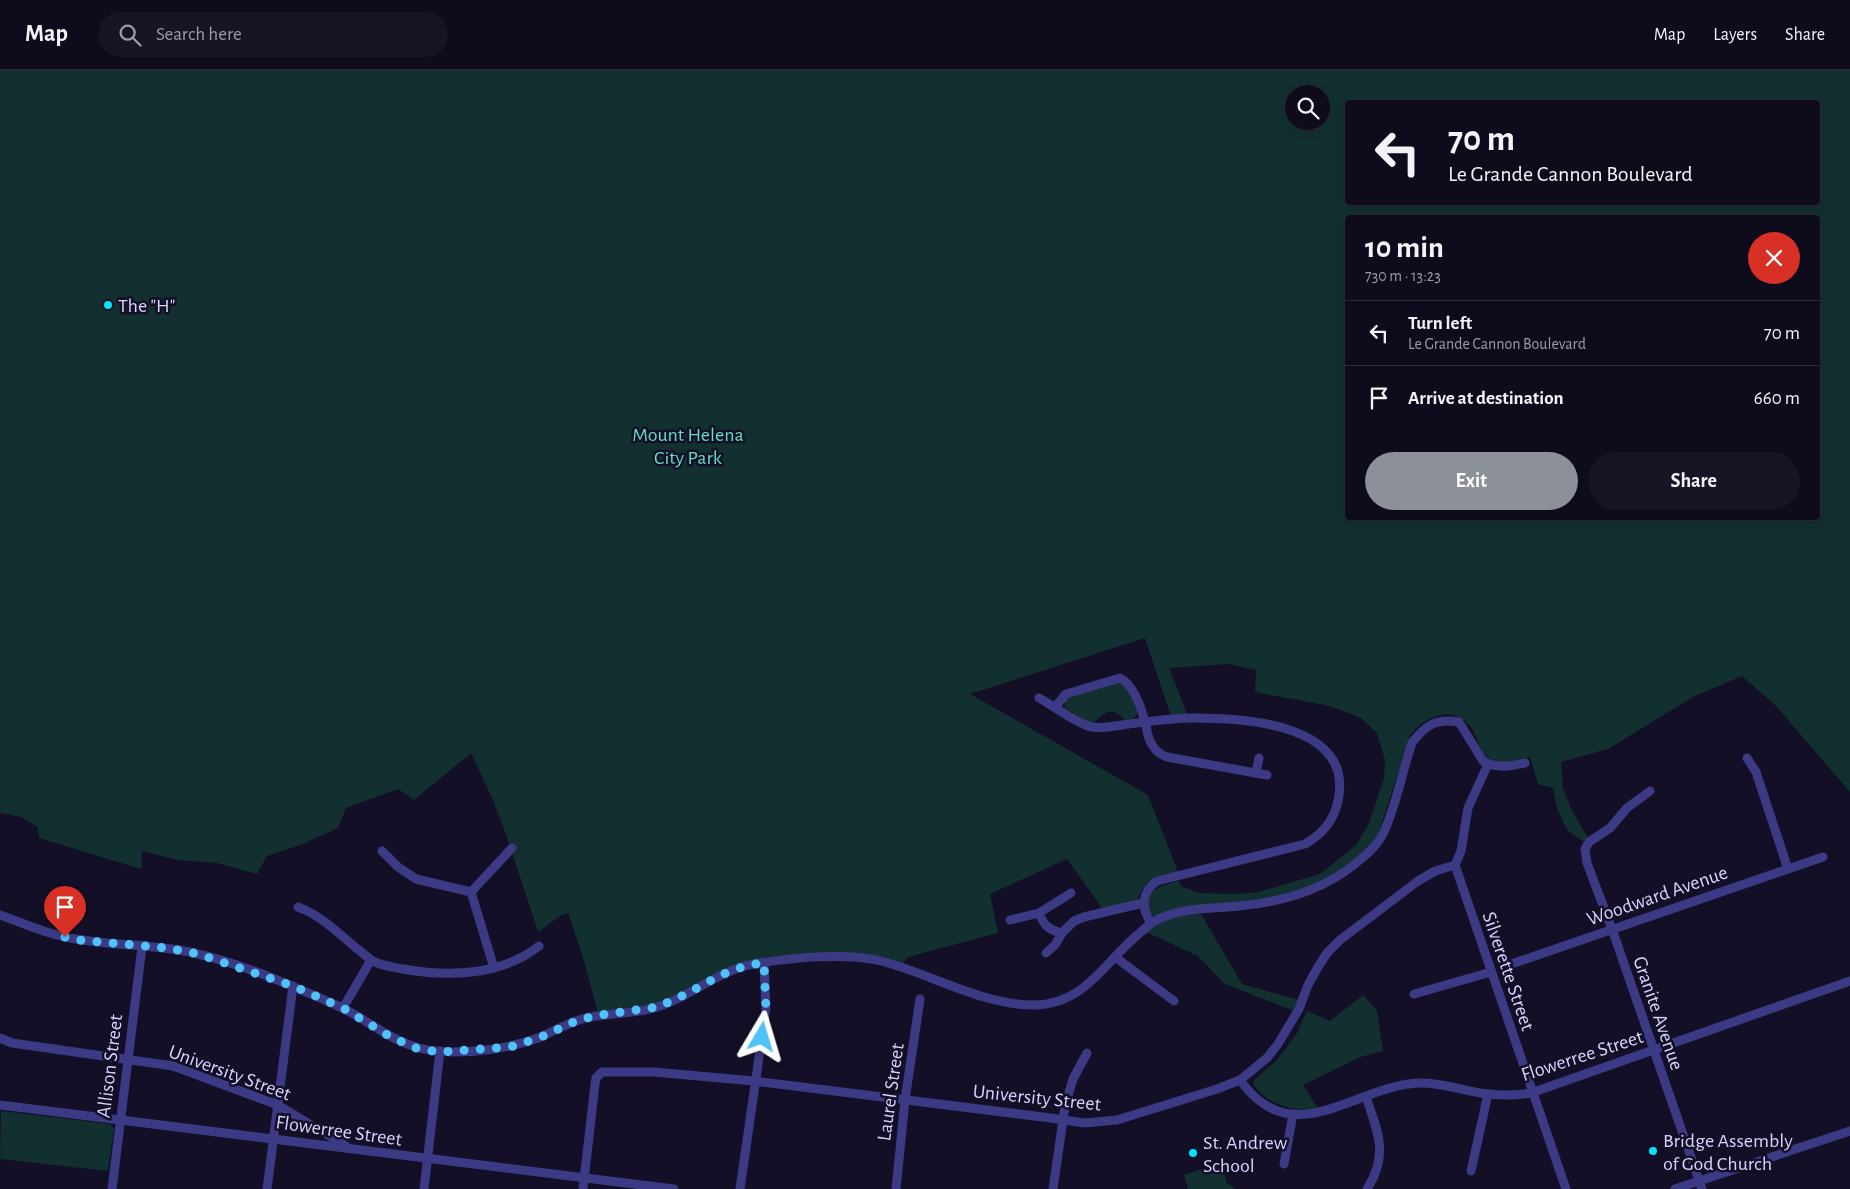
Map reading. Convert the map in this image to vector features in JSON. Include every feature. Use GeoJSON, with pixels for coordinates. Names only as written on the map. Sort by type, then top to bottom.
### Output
{"type":"FeatureCollection","features":[{"type":"Feature","properties":{"kind":"street"},"geometry":{"type":"LineString","coordinates":[[1055,706],[1066,694],[1120,678],[1131,687],[1145,722],[1146,735],[1156,751],[1167,758],[1267,775]]}},
{"type":"Feature","properties":{"kind":"street"},"geometry":{"type":"LineString","coordinates":[[1039,698],[1092,727],[1193,718],[1276,726],[1314,740],[1328,753],[1336,766],[1340,792],[1334,814],[1319,835],[1312,840],[1292,847],[1157,881],[1148,890],[1143,903],[1144,912],[1151,923]]}},
{"type":"Feature","properties":{"kind":"street"},"geometry":{"type":"LineString","coordinates":[[0,915],[60,936],[78,940],[167,948],[198,954],[293,986],[343,1008],[389,1036],[418,1049],[440,1052],[510,1047],[539,1038],[578,1020],[658,1007],[721,975],[748,965],[764,963],[854,956],[877,960],[998,1000],[1035,1005],[1056,1002],[1082,990],[1092,982],[1124,946],[1151,923],[1172,914],[1189,910],[1266,904],[1300,894],[1347,872],[1369,852],[1382,836],[1412,743],[1421,730],[1436,722],[1448,720],[1459,722],[1483,761],[1488,764],[1506,768],[1525,762]]}},
{"type":"Feature","properties":{"kind":"street"},"geometry":{"type":"LineString","coordinates":[[1256,773],[1259,758]]}},
{"type":"Feature","properties":{"kind":"street"},"geometry":{"type":"LineString","coordinates":[[1748,758],[1756,772],[1788,869]]}},
{"type":"Feature","properties":{"kind":"street"},"geometry":{"type":"LineString","coordinates":[[1455,864],[1461,851],[1468,808],[1488,764]]}},
{"type":"Feature","properties":{"kind":"street","name":"Granite Avenue"},"geometry":{"type":"LineString","coordinates":[[1650,791],[1627,808],[1610,828],[1589,842],[1585,849],[1587,863],[1612,928],[1700,1185]]}},
{"type":"Feature","properties":{"kind":"street"},"geometry":{"type":"LineString","coordinates":[[471,892],[512,848]]}},
{"type":"Feature","properties":{"kind":"street"},"geometry":{"type":"LineString","coordinates":[[382,851],[398,867],[416,879],[471,892]]}},
{"type":"Feature","properties":{"kind":"street","name":"Woodward Avenue"},"geometry":{"type":"LineString","coordinates":[[1503,967],[1612,928],[1823,858]]}},
{"type":"Feature","properties":{"kind":"street","name":"Silverette Street"},"geometry":{"type":"LineString","coordinates":[[1455,864],[1531,1093],[1566,1189]]}},
{"type":"Feature","properties":{"kind":"street","name":"University Street"},"geometry":{"type":"LineString","coordinates":[[584,1178],[596,1078],[602,1072],[654,1072],[754,1082],[1084,1124],[1117,1120],[1217,1089],[1240,1080],[1267,1058],[1278,1044],[1299,1009],[1308,985],[1318,967],[1327,953],[1340,940],[1418,881],[1435,871],[1455,864]]}},
{"type":"Feature","properties":{"kind":"street"},"geometry":{"type":"LineString","coordinates":[[471,892],[494,968]]}},
{"type":"Feature","properties":{"kind":"street"},"geometry":{"type":"LineString","coordinates":[[1010,920],[1039,913],[1071,894]]}},
{"type":"Feature","properties":{"kind":"street"},"geometry":{"type":"LineString","coordinates":[[1046,953],[1055,945],[1062,933],[1074,921],[1143,903]]}},
{"type":"Feature","properties":{"kind":"street"},"geometry":{"type":"LineString","coordinates":[[298,908],[316,916],[371,960],[382,965],[425,973],[450,974],[494,968],[516,961],[539,946]]}},
{"type":"Feature","properties":{"kind":"street"},"geometry":{"type":"LineString","coordinates":[[1039,913],[1048,929],[1062,933]]}},
{"type":"Feature","properties":{"kind":"street","name":"Allison Street"},"geometry":{"type":"LineString","coordinates":[[112,1189],[142,947]]}},
{"type":"Feature","properties":{"kind":"street"},"geometry":{"type":"LineString","coordinates":[[1115,957],[1174,1001]]}},
{"type":"Feature","properties":{"kind":"street"},"geometry":{"type":"LineString","coordinates":[[343,1008],[371,960]]}},
{"type":"Feature","properties":{"kind":"street"},"geometry":{"type":"LineString","coordinates":[[740,1189],[766,1009],[764,963]]}},
{"type":"Feature","properties":{"kind":"street"},"geometry":{"type":"LineString","coordinates":[[1414,994],[1491,972]]}},
{"type":"Feature","properties":{"kind":"street","name":"Flowerree Street"},"geometry":{"type":"LineString","coordinates":[[1240,1080],[1263,1103],[1275,1109],[1293,1114],[1317,1113],[1397,1087],[1422,1083],[1438,1084],[1488,1094],[1531,1093],[1850,981]]}},
{"type":"Feature","properties":{"kind":"street"},"geometry":{"type":"LineString","coordinates":[[267,1189],[293,986]]}},
{"type":"Feature","properties":{"kind":"street","name":"Laurel Street"},"geometry":{"type":"LineString","coordinates":[[896,1189],[905,1100],[920,999]]}},
{"type":"Feature","properties":{"kind":"street","name":"University Street"},"geometry":{"type":"LineString","coordinates":[[0,1038],[12,1043],[173,1066],[278,1105],[351,1149]]}},
{"type":"Feature","properties":{"kind":"street"},"geometry":{"type":"LineString","coordinates":[[424,1189],[440,1052]]}},
{"type":"Feature","properties":{"kind":"street"},"geometry":{"type":"LineString","coordinates":[[1053,1189],[1065,1106],[1073,1079],[1088,1053]]}},
{"type":"Feature","properties":{"kind":"street"},"geometry":{"type":"LineString","coordinates":[[1471,1171],[1488,1094]]}},
{"type":"Feature","properties":{"kind":"street"},"geometry":{"type":"LineString","coordinates":[[1366,1097],[1379,1135],[1380,1156],[1375,1175],[1367,1189]]}},
{"type":"Feature","properties":{"kind":"street","name":"Flowerree Street"},"geometry":{"type":"LineString","coordinates":[[0,1105],[674,1189]]}},
{"type":"Feature","properties":{"kind":"street"},"geometry":{"type":"LineString","coordinates":[[1284,1164],[1293,1114]]}},
{"type":"Feature","properties":{"kind":"street"},"geometry":{"type":"LineString","coordinates":[[1675,1189],[1700,1185],[1850,1131]]}},
{"type":"Feature","properties":{"kind":"street"},"geometry":{"type":"LineString","coordinates":[[582,1189],[584,1178]]}},
{"type":"Feature","properties":{"kind":"green space","name":"Mount Helena City Park"},"geometry":{"type":"Polygon","coordinates":[[[0,70],[1850,70],[1850,792],[1776,706],[1742,676],[1693,697],[1608,749],[1561,762],[1563,788],[1571,809],[1588,838],[1584,842],[1567,830],[1557,808],[1553,788],[1538,784],[1530,757],[1507,762],[1492,760],[1484,753],[1472,729],[1462,719],[1454,715],[1437,716],[1415,729],[1410,736],[1379,832],[1368,848],[1354,861],[1337,873],[1319,882],[1280,896],[1241,903],[1197,905],[1179,908],[1154,917],[1148,911],[1149,897],[1156,889],[1179,881],[1181,886],[1199,893],[1239,894],[1258,892],[1320,874],[1357,844],[1369,823],[1384,778],[1385,760],[1377,733],[1361,718],[1330,706],[1255,692],[1256,670],[1228,664],[1169,668],[1188,716],[1171,716],[1145,638],[970,694],[1148,795],[1178,872],[1150,880],[1136,903],[1102,908],[1067,859],[990,894],[998,933],[908,957],[903,964],[879,956],[757,960],[660,1004],[598,1013],[584,961],[568,913],[560,916],[538,932],[507,837],[493,800],[471,753],[414,800],[398,789],[346,808],[338,828],[303,844],[267,856],[257,874],[217,863],[178,860],[142,851],[141,869],[39,838],[38,827],[21,817],[0,813],[0,70]]]}},
{"type":"Feature","properties":{"kind":"green space"},"geometry":{"type":"Polygon","coordinates":[[[1120,682],[1128,687],[1137,711],[1137,715],[1133,719],[1125,720],[1118,714],[1109,712],[1090,723],[1065,708],[1065,700],[1068,698],[1120,682]]]}},
{"type":"Feature","properties":{"kind":"green space"},"geometry":{"type":"Polygon","coordinates":[[[1201,914],[1242,984],[1299,1000],[1294,1011],[1225,984],[1198,956],[1146,932],[1172,919],[1186,915],[1201,914]]]}},
{"type":"Feature","properties":{"kind":"green space"},"geometry":{"type":"Polygon","coordinates":[[[1363,995],[1377,1011],[1383,1051],[1360,1057],[1303,1085],[1319,1110],[1283,1106],[1260,1093],[1254,1086],[1254,1080],[1275,1062],[1296,1035],[1307,1011],[1330,1021],[1363,995]]]}},
{"type":"Feature","properties":{"kind":"green space"},"geometry":{"type":"Polygon","coordinates":[[[1,1111],[110,1124],[114,1128],[108,1171],[0,1159],[1,1111]]]}},
{"type":"Feature","properties":{"kind":"green space"},"geometry":{"type":"Polygon","coordinates":[[[1223,1161],[1226,1182],[1236,1189],[1188,1189],[1184,1175],[1223,1161]]]}},
{"type":"Feature","properties":{"kind":"place","name":"The \"H\""},"geometry":{"type":"Point","coordinates":[108,305]}},
{"type":"Feature","properties":{"kind":"place","name":"Bridge Assembly of God Church"},"geometry":{"type":"Point","coordinates":[1653,1151]}},
{"type":"Feature","properties":{"kind":"place","name":"St. Andrew School"},"geometry":{"type":"Point","coordinates":[1193,1153]}},
{"type":"Feature","properties":{"kind":"route"},"geometry":{"type":"LineString","coordinates":[[65,937],[142,947],[167,948],[198,954],[244,968],[293,986],[343,1008],[389,1036],[418,1049],[440,1052],[510,1047],[539,1038],[578,1020],[658,1007],[721,975],[751,964],[764,963],[766,1009],[762,1037]]}}]}
